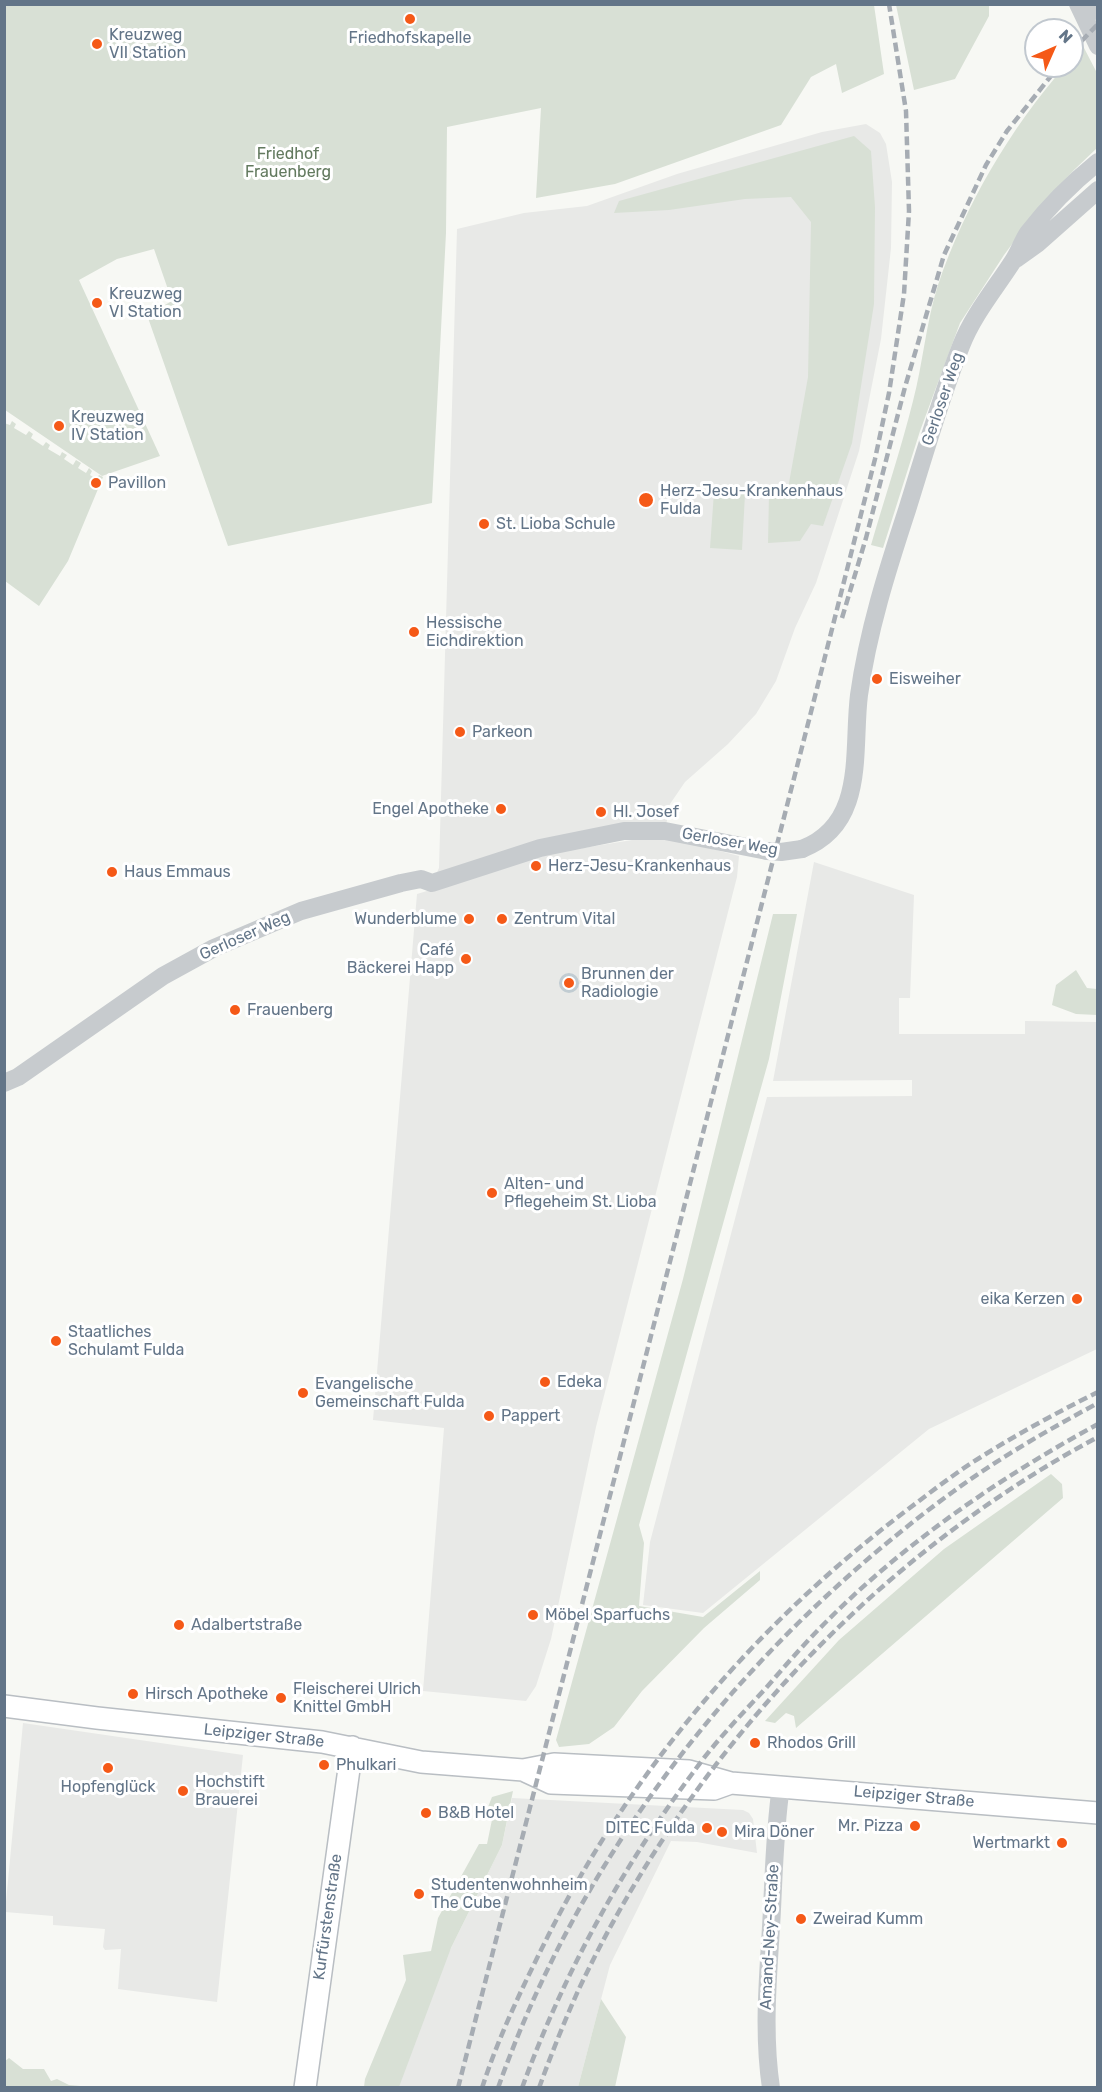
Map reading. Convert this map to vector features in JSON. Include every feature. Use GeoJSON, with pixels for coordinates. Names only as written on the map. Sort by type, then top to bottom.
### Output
{"type":"FeatureCollection","features":[{"type":"Feature","properties":{"kind":"main road","name":"Leipziger Straße"},"geometry":{"type":"LineString","coordinates":[[4,1706],[322,1742],[421,1762],[523,1770],[554,1764],[689,1771],[731,1783],[1098,1813]]}},
{"type":"Feature","properties":{"kind":"main road","name":"Kurfürstenstraße"},"geometry":{"type":"LineString","coordinates":[[305,2088],[352,1747]]}},
{"type":"Feature","properties":{"kind":"street"},"geometry":{"type":"LineString","coordinates":[[1078,4],[1098,46]]}},
{"type":"Feature","properties":{"kind":"street"},"geometry":{"type":"LineString","coordinates":[[1094,4],[1098,11]]}},
{"type":"Feature","properties":{"kind":"street","name":"Gerloser Weg"},"geometry":{"type":"LineString","coordinates":[[4,1083],[18,1077],[163,976],[214,948],[301,911],[401,883],[422,879],[432,883],[540,848],[624,831],[665,831],[781,852],[802,849],[818,843],[838,823],[855,776],[857,712],[868,642],[884,581],[961,345],[982,307],[1014,261],[1027,235],[1053,204],[1098,162]]}},
{"type":"Feature","properties":{"kind":"street","name":"Gerloser Weg"},"geometry":{"type":"LineString","coordinates":[[1014,261],[1037,244],[1098,190]]}},
{"type":"Feature","properties":{"kind":"street","name":"Amand-Ney-Straße"},"geometry":{"type":"LineString","coordinates":[[771,2088],[766,2057],[765,2024],[775,1832],[781,1786]]}},
{"type":"Feature","properties":{"kind":"shaded area","name":"Herz-Jesu-Krankenhaus Fulda"},"geometry":{"type":"Polygon","coordinates":[[[866,124],[880,133],[886,144],[892,182],[891,248],[881,339],[859,451],[816,583],[795,628],[776,681],[756,714],[728,744],[685,782],[670,804],[665,831],[624,831],[432,883],[439,868],[457,229],[524,213],[587,206],[677,174],[822,132],[866,124]]]}},
{"type":"Feature","properties":{"kind":"shaded area"},"geometry":{"type":"Polygon","coordinates":[[[674,839],[739,856],[737,877],[596,1427],[551,1639],[536,1686],[526,1701],[423,1691],[444,1428],[373,1420],[417,894],[552,853],[632,840],[674,839]]]}},
{"type":"Feature","properties":{"kind":"shaded area"},"geometry":{"type":"Polygon","coordinates":[[[814,862],[914,895],[910,998],[899,998],[899,1034],[1025,1034],[1025,1021],[1097,1022],[1097,1349],[929,1429],[703,1613],[643,1605],[650,1542],[767,1097],[912,1096],[912,1080],[773,1081],[814,862]]]}},
{"type":"Feature","properties":{"kind":"shaded area","name":"Brunnen der Radiologie"},"geometry":{"type":"Polygon","coordinates":[[[569,973],[576,976],[579,983],[576,990],[569,993],[562,990],[559,983],[562,976],[569,973]]]}},
{"type":"Feature","properties":{"kind":"shaded area"},"geometry":{"type":"Polygon","coordinates":[[[23,1723],[243,1755],[217,2002],[118,1989],[121,1949],[105,1950],[103,1947],[105,1929],[53,1925],[53,1916],[5,1912],[23,1723]]]}},
{"type":"Feature","properties":{"kind":"shaded area"},"geometry":{"type":"Polygon","coordinates":[[[512,1798],[743,1810],[753,1819],[757,1853],[697,1842],[671,1841],[610,1965],[578,2087],[377,2088],[406,2025],[451,1948],[502,1845],[512,1798]]]}},
{"type":"Feature","properties":{"kind":"green space","name":"Friedhof Frauenberg"},"geometry":{"type":"Polygon","coordinates":[[[4,5],[874,5],[884,74],[842,93],[836,64],[811,77],[781,125],[615,184],[536,198],[541,108],[447,127],[446,233],[432,503],[228,546],[147,315],[172,301],[154,249],[117,259],[79,280],[160,456],[102,476],[5,410],[4,5]]]}},
{"type":"Feature","properties":{"kind":"green space"},"geometry":{"type":"Polygon","coordinates":[[[896,5],[989,5],[989,16],[955,79],[914,90],[896,5]]]}},
{"type":"Feature","properties":{"kind":"green space"},"geometry":{"type":"Polygon","coordinates":[[[1084,48],[1097,73],[1097,148],[1038,209],[1004,255],[960,323],[920,431],[883,548],[871,545],[908,419],[934,299],[949,255],[991,169],[1055,78],[1084,78],[1084,48]]]}},
{"type":"Feature","properties":{"kind":"green space"},"geometry":{"type":"Polygon","coordinates":[[[854,136],[871,151],[875,207],[874,304],[852,443],[823,526],[811,524],[800,541],[768,543],[769,494],[787,494],[808,377],[811,222],[791,197],[745,199],[669,210],[614,213],[619,201],[854,136]]]}},
{"type":"Feature","properties":{"kind":"green space"},"geometry":{"type":"Polygon","coordinates":[[[12,421],[16,424],[14,428],[26,435],[29,431],[33,434],[31,438],[43,446],[46,442],[50,445],[48,449],[60,456],[62,452],[67,455],[64,459],[73,465],[76,460],[81,463],[78,468],[86,473],[89,468],[92,471],[90,475],[96,479],[99,475],[103,477],[68,561],[39,606],[5,581],[4,423],[10,425],[12,421]]]}},
{"type":"Feature","properties":{"kind":"green space"},"geometry":{"type":"Polygon","coordinates":[[[714,492],[745,494],[742,550],[710,548],[714,492]]]}},
{"type":"Feature","properties":{"kind":"green space"},"geometry":{"type":"Polygon","coordinates":[[[773,914],[797,914],[769,1059],[639,1525],[644,1543],[639,1606],[703,1617],[760,1571],[760,1580],[704,1628],[642,1691],[614,1727],[589,1744],[559,1747],[556,1740],[683,1279],[773,914]]]}},
{"type":"Feature","properties":{"kind":"green space"},"geometry":{"type":"Polygon","coordinates":[[[1076,970],[1087,988],[1097,989],[1097,1015],[1076,1014],[1052,1005],[1056,985],[1076,970]]]}},
{"type":"Feature","properties":{"kind":"green space"},"geometry":{"type":"Polygon","coordinates":[[[1051,1474],[1062,1484],[1063,1498],[796,1728],[794,1716],[786,1713],[775,1723],[765,1721],[839,1640],[944,1549],[1051,1474]]]}},
{"type":"Feature","properties":{"kind":"green space"},"geometry":{"type":"Polygon","coordinates":[[[513,1791],[502,1845],[451,1948],[399,2087],[364,2087],[365,2079],[406,1980],[403,1955],[431,1951],[438,1918],[479,1844],[487,1844],[494,1810],[488,1807],[492,1797],[513,1791]]]}},
{"type":"Feature","properties":{"kind":"green space"},"geometry":{"type":"Polygon","coordinates":[[[601,1999],[626,2037],[615,2087],[578,2087],[601,1999]]]}},
{"type":"Feature","properties":{"kind":"green space"},"geometry":{"type":"Polygon","coordinates":[[[9,2058],[23,2069],[44,2069],[51,2081],[57,2079],[69,2085],[92,2087],[5,2087],[5,2061],[9,2058]]]}},
{"type":"Feature","properties":{"kind":"railway"},"geometry":{"type":"LineString","coordinates":[[458,2088],[811,712],[875,459],[889,393],[904,294],[909,211],[906,111],[889,4]]}},
{"type":"Feature","properties":{"kind":"railway"},"geometry":{"type":"LineString","coordinates":[[1084,39],[1098,24]]}},
{"type":"Feature","properties":{"kind":"railway"},"geometry":{"type":"LineString","coordinates":[[842,618],[866,538],[905,387],[944,255],[986,165],[1007,131],[1049,78]]}},
{"type":"Feature","properties":{"kind":"railway"},"geometry":{"type":"LineString","coordinates":[[482,2088],[521,1991],[583,1872],[620,1813],[660,1756],[750,1650],[800,1600],[852,1554],[952,1476],[995,1448],[1098,1392]]}},
{"type":"Feature","properties":{"kind":"railway"},"geometry":{"type":"LineString","coordinates":[[498,2088],[534,1999],[576,1914],[626,1832],[681,1755],[742,1682],[808,1613],[879,1550],[954,1491],[988,1467],[1098,1403]]}},
{"type":"Feature","properties":{"kind":"railway"},"geometry":{"type":"LineString","coordinates":[[522,2088],[575,1964],[618,1885],[666,1810],[718,1741],[817,1632],[886,1567],[919,1540],[989,1490],[1098,1424]]}},
{"type":"Feature","properties":{"kind":"railway"},"geometry":{"type":"LineString","coordinates":[[539,2088],[578,1991],[622,1906],[673,1824],[731,1746],[794,1672],[863,1604],[937,1542],[1015,1486],[1098,1437]]}},
{"type":"Feature","properties":{"kind":"place","name":"Friedhofskapelle"},"geometry":{"type":"Point","coordinates":[410,19]}},
{"type":"Feature","properties":{"kind":"place","name":"Kreuzweg VII Station"},"geometry":{"type":"Point","coordinates":[97,44]}},
{"type":"Feature","properties":{"kind":"place","name":"Kreuzweg VI Station"},"geometry":{"type":"Point","coordinates":[97,303]}},
{"type":"Feature","properties":{"kind":"place","name":"Kreuzweg IV Station"},"geometry":{"type":"Point","coordinates":[59,426]}},
{"type":"Feature","properties":{"kind":"place","name":"Pavillon"},"geometry":{"type":"Point","coordinates":[96,483]}},
{"type":"Feature","properties":{"kind":"place","name":"Herz-Jesu-Krankenhaus Fulda"},"geometry":{"type":"Point","coordinates":[646,500]}},
{"type":"Feature","properties":{"kind":"place","name":"St. Lioba Schule"},"geometry":{"type":"Point","coordinates":[484,524]}},
{"type":"Feature","properties":{"kind":"place","name":"Hessische Eichdirektion"},"geometry":{"type":"Point","coordinates":[414,632]}},
{"type":"Feature","properties":{"kind":"place","name":"Eisweiher"},"geometry":{"type":"Point","coordinates":[877,679]}},
{"type":"Feature","properties":{"kind":"place","name":"Parkeon"},"geometry":{"type":"Point","coordinates":[460,732]}},
{"type":"Feature","properties":{"kind":"place","name":"Engel Apotheke"},"geometry":{"type":"Point","coordinates":[501,809]}},
{"type":"Feature","properties":{"kind":"place","name":"Hl. Josef"},"geometry":{"type":"Point","coordinates":[601,812]}},
{"type":"Feature","properties":{"kind":"place","name":"Herz-Jesu-Krankenhaus"},"geometry":{"type":"Point","coordinates":[536,866]}},
{"type":"Feature","properties":{"kind":"place","name":"Haus Emmaus"},"geometry":{"type":"Point","coordinates":[112,872]}},
{"type":"Feature","properties":{"kind":"place","name":"Wunderblume"},"geometry":{"type":"Point","coordinates":[469,919]}},
{"type":"Feature","properties":{"kind":"place","name":"Zentrum Vital"},"geometry":{"type":"Point","coordinates":[502,919]}},
{"type":"Feature","properties":{"kind":"place","name":"Café Bäckerei Happ"},"geometry":{"type":"Point","coordinates":[466,959]}},
{"type":"Feature","properties":{"kind":"place","name":"Brunnen der Radiologie"},"geometry":{"type":"Point","coordinates":[569,983]}},
{"type":"Feature","properties":{"kind":"place","name":"Frauenberg"},"geometry":{"type":"Point","coordinates":[235,1010]}},
{"type":"Feature","properties":{"kind":"place","name":"Alten- und Pflegeheim St. Lioba"},"geometry":{"type":"Point","coordinates":[492,1193]}},
{"type":"Feature","properties":{"kind":"place","name":"eika Kerzen"},"geometry":{"type":"Point","coordinates":[1077,1299]}},
{"type":"Feature","properties":{"kind":"place","name":"Staatliches Schulamt Fulda"},"geometry":{"type":"Point","coordinates":[56,1341]}},
{"type":"Feature","properties":{"kind":"place","name":"Edeka"},"geometry":{"type":"Point","coordinates":[545,1382]}},
{"type":"Feature","properties":{"kind":"place","name":"Evangelische Gemeinschaft Fulda"},"geometry":{"type":"Point","coordinates":[303,1393]}},
{"type":"Feature","properties":{"kind":"place","name":"Pappert"},"geometry":{"type":"Point","coordinates":[489,1416]}},
{"type":"Feature","properties":{"kind":"place","name":"Möbel Sparfuchs"},"geometry":{"type":"Point","coordinates":[533,1615]}},
{"type":"Feature","properties":{"kind":"place","name":"Adalbertstraße"},"geometry":{"type":"Point","coordinates":[179,1625]}},
{"type":"Feature","properties":{"kind":"place","name":"Hirsch Apotheke"},"geometry":{"type":"Point","coordinates":[133,1694]}},
{"type":"Feature","properties":{"kind":"place","name":"Fleischerei Ulrich Knittel GmbH"},"geometry":{"type":"Point","coordinates":[281,1698]}},
{"type":"Feature","properties":{"kind":"place","name":"Rhodos Grill"},"geometry":{"type":"Point","coordinates":[755,1743]}},
{"type":"Feature","properties":{"kind":"place","name":"Phulkari"},"geometry":{"type":"Point","coordinates":[324,1765]}},
{"type":"Feature","properties":{"kind":"place","name":"Hopfenglück"},"geometry":{"type":"Point","coordinates":[108,1768]}},
{"type":"Feature","properties":{"kind":"place","name":"Hochstift Brauerei"},"geometry":{"type":"Point","coordinates":[183,1791]}},
{"type":"Feature","properties":{"kind":"place","name":"B&B Hotel"},"geometry":{"type":"Point","coordinates":[426,1813]}},
{"type":"Feature","properties":{"kind":"place","name":"Mr. Pizza"},"geometry":{"type":"Point","coordinates":[915,1826]}},
{"type":"Feature","properties":{"kind":"place","name":"DITEC Fulda"},"geometry":{"type":"Point","coordinates":[707,1828]}},
{"type":"Feature","properties":{"kind":"place","name":"Mira Döner"},"geometry":{"type":"Point","coordinates":[722,1832]}},
{"type":"Feature","properties":{"kind":"place","name":"Wertmarkt"},"geometry":{"type":"Point","coordinates":[1062,1843]}},
{"type":"Feature","properties":{"kind":"place","name":"Studentenwohnheim The Cube"},"geometry":{"type":"Point","coordinates":[419,1894]}},
{"type":"Feature","properties":{"kind":"place","name":"Zweirad Kumm"},"geometry":{"type":"Point","coordinates":[801,1919]}}]}
